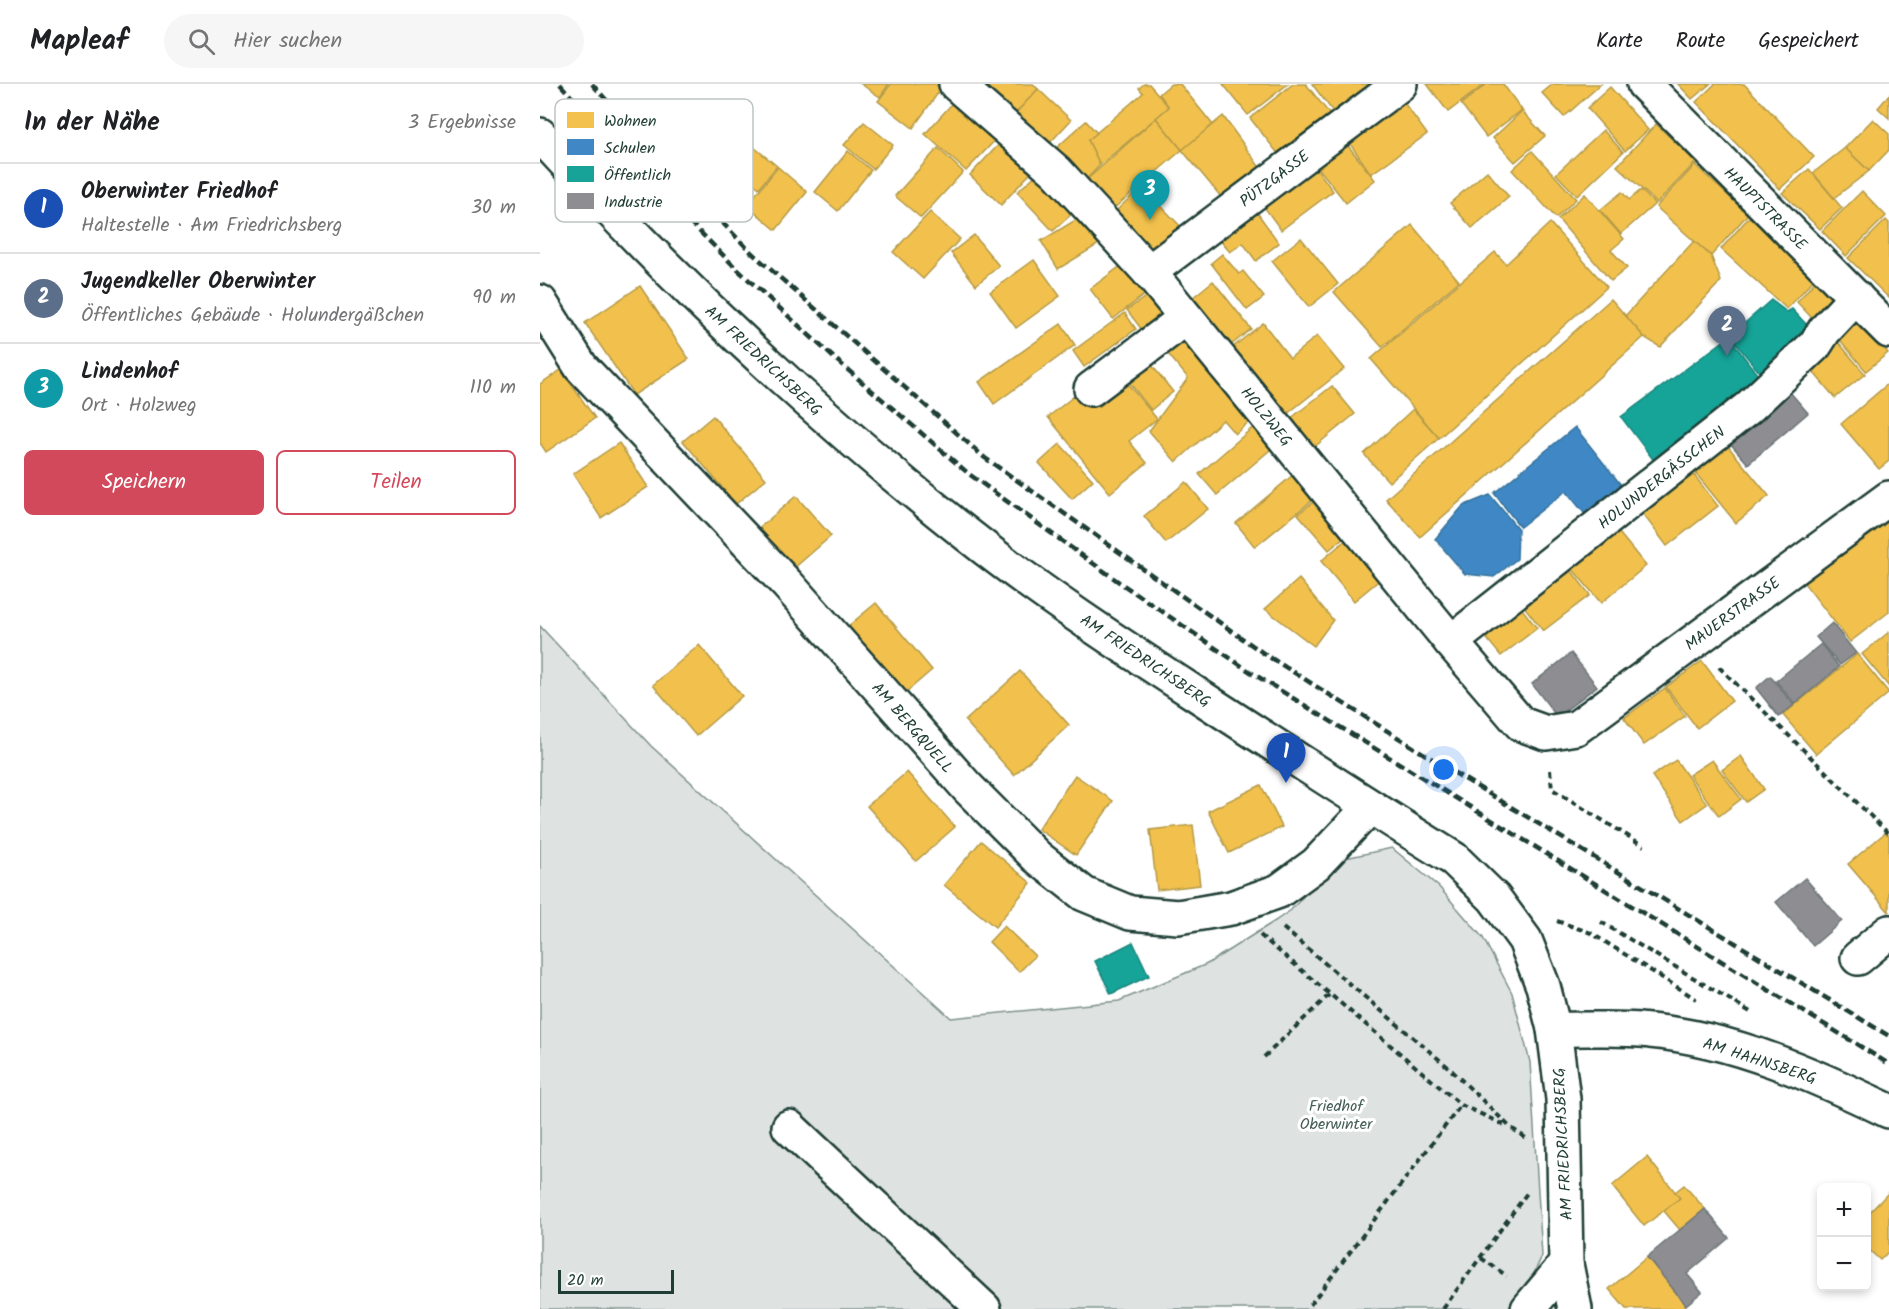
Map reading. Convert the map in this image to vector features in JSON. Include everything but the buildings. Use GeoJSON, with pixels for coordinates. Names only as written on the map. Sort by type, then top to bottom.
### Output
{"type":"FeatureCollection","features":[{"type":"Feature","properties":{"kind":"street","name":"HOLZWEG"},"geometry":{"type":"LineString","coordinates":[[956,84],[1057,172],[1149,272],[1451,642],[1521,724],[1561,731]]}},
{"type":"Feature","properties":{"kind":"street","name":"PÜTZGASSE"},"geometry":{"type":"LineString","coordinates":[[1149,272],[1400,84]]}},
{"type":"Feature","properties":{"kind":"street","name":"HAUPTSTRASSE"},"geometry":{"type":"LineString","coordinates":[[1644,84],[1889,331]]}},
{"type":"Feature","properties":{"kind":"street","name":"AM FRIEDRICHSBERG"},"geometry":{"type":"LineString","coordinates":[[540,135],[555,151]]}},
{"type":"Feature","properties":{"kind":"street","name":"AM FRIEDRICHSBERG"},"geometry":{"type":"LineString","coordinates":[[620,222],[748,348],[862,450],[972,539],[1128,649],[1454,859],[1494,898],[1525,940],[1543,986],[1554,1029],[1563,1099],[1566,1264],[1575,1309]]}},
{"type":"Feature","properties":{"kind":"street","name":"HOLUNDERGÄSSCHEN"},"geometry":{"type":"LineString","coordinates":[[1451,642],[1748,408],[1815,345],[1856,297]]}},
{"type":"Feature","properties":{"kind":"street","name":"AM BERGQUELL"},"geometry":{"type":"LineString","coordinates":[[540,302],[581,367],[788,585],[967,787],[1037,857],[1084,894],[1130,913],[1178,917],[1231,908],[1279,891],[1316,864],[1370,807]]}},
{"type":"Feature","properties":{"kind":"street"},"geometry":{"type":"LineString","coordinates":[[1091,389],[1186,318]]}},
{"type":"Feature","properties":{"kind":"street","name":"MAUERSTRASSE"},"geometry":{"type":"LineString","coordinates":[[1561,731],[1693,642],[1889,498]]}},
{"type":"Feature","properties":{"kind":"street"},"geometry":{"type":"LineString","coordinates":[[1858,958],[1889,932]]}},
{"type":"Feature","properties":{"kind":"street","name":"AM HAHNSBERG"},"geometry":{"type":"LineString","coordinates":[[1554,1029],[1650,1030],[1726,1045],[1818,1077],[1889,1111]]}},
{"type":"Feature","properties":{"kind":"street"},"geometry":{"type":"LineString","coordinates":[[789,1126],[984,1309]]}},
{"type":"Feature","properties":{"kind":"street"},"geometry":{"type":"LineString","coordinates":[[1522,1296],[1566,1264]]}},
{"type":"Feature","properties":{"kind":"path"},"geometry":{"type":"LineString","coordinates":[[1693,642],[1889,834]]}},
{"type":"Feature","properties":{"kind":"path"},"geometry":{"type":"LineString","coordinates":[[1561,731],[1552,789],[1644,846]]}},
{"type":"Feature","properties":{"kind":"path"},"geometry":{"type":"LineString","coordinates":[[1547,917],[1591,933],[1701,1003]]}},
{"type":"Feature","properties":{"kind":"path"},"geometry":{"type":"LineString","coordinates":[[1275,921],[1447,1066],[1510,1127]]}},
{"type":"Feature","properties":{"kind":"path"},"geometry":{"type":"LineString","coordinates":[[1601,922],[1762,1019]]}},
{"type":"Feature","properties":{"kind":"path"},"geometry":{"type":"LineString","coordinates":[[1257,932],[1461,1105],[1510,1127],[1528,1139],[1528,1150]]}},
{"type":"Feature","properties":{"kind":"path"},"geometry":{"type":"LineString","coordinates":[[1264,1057],[1330,994]]}},
{"type":"Feature","properties":{"kind":"path"},"geometry":{"type":"LineString","coordinates":[[1310,1305],[1461,1105]]}},
{"type":"Feature","properties":{"kind":"path"},"geometry":{"type":"LineString","coordinates":[[1443,1309],[1528,1193],[1528,1183]]}},
{"type":"Feature","properties":{"kind":"path"},"geometry":{"type":"LineString","coordinates":[[1480,1258],[1522,1296]]}},
{"type":"Feature","properties":{"kind":"green space","name":"Friedhof Oberwinter"},"geometry":{"type":"Polygon","coordinates":[[[540,626],[651,746],[951,1018],[1119,1001],[1207,964],[1275,921],[1291,910],[1336,860],[1392,848],[1439,887],[1483,938],[1512,993],[1530,1062],[1542,1256],[1526,1290],[1510,1309],[540,1309],[540,626]]]}},
{"type":"Feature","properties":{"kind":"railway"},"geometry":{"type":"LineString","coordinates":[[560,84],[574,99]]}},
{"type":"Feature","properties":{"kind":"railway"},"geometry":{"type":"LineString","coordinates":[[592,84],[605,99]]}},
{"type":"Feature","properties":{"kind":"railway"},"geometry":{"type":"LineString","coordinates":[[690,222],[737,269],[834,358],[969,474],[1119,582],[1252,673],[1889,1064]]}},
{"type":"Feature","properties":{"kind":"railway"},"geometry":{"type":"LineString","coordinates":[[722,222],[752,253],[985,458],[1266,655],[1458,775],[1889,1036]]}},
{"type":"Feature","properties":{"kind":"place","name":"Lindenhof"},"geometry":{"type":"Point","coordinates":[1150,220]}},
{"type":"Feature","properties":{"kind":"place","name":"Jugendkeller Oberwinter"},"geometry":{"type":"Point","coordinates":[1727,356]}},
{"type":"Feature","properties":{"kind":"place","name":"Oberwinter Friedhof"},"geometry":{"type":"Point","coordinates":[1286,783]}}]}
